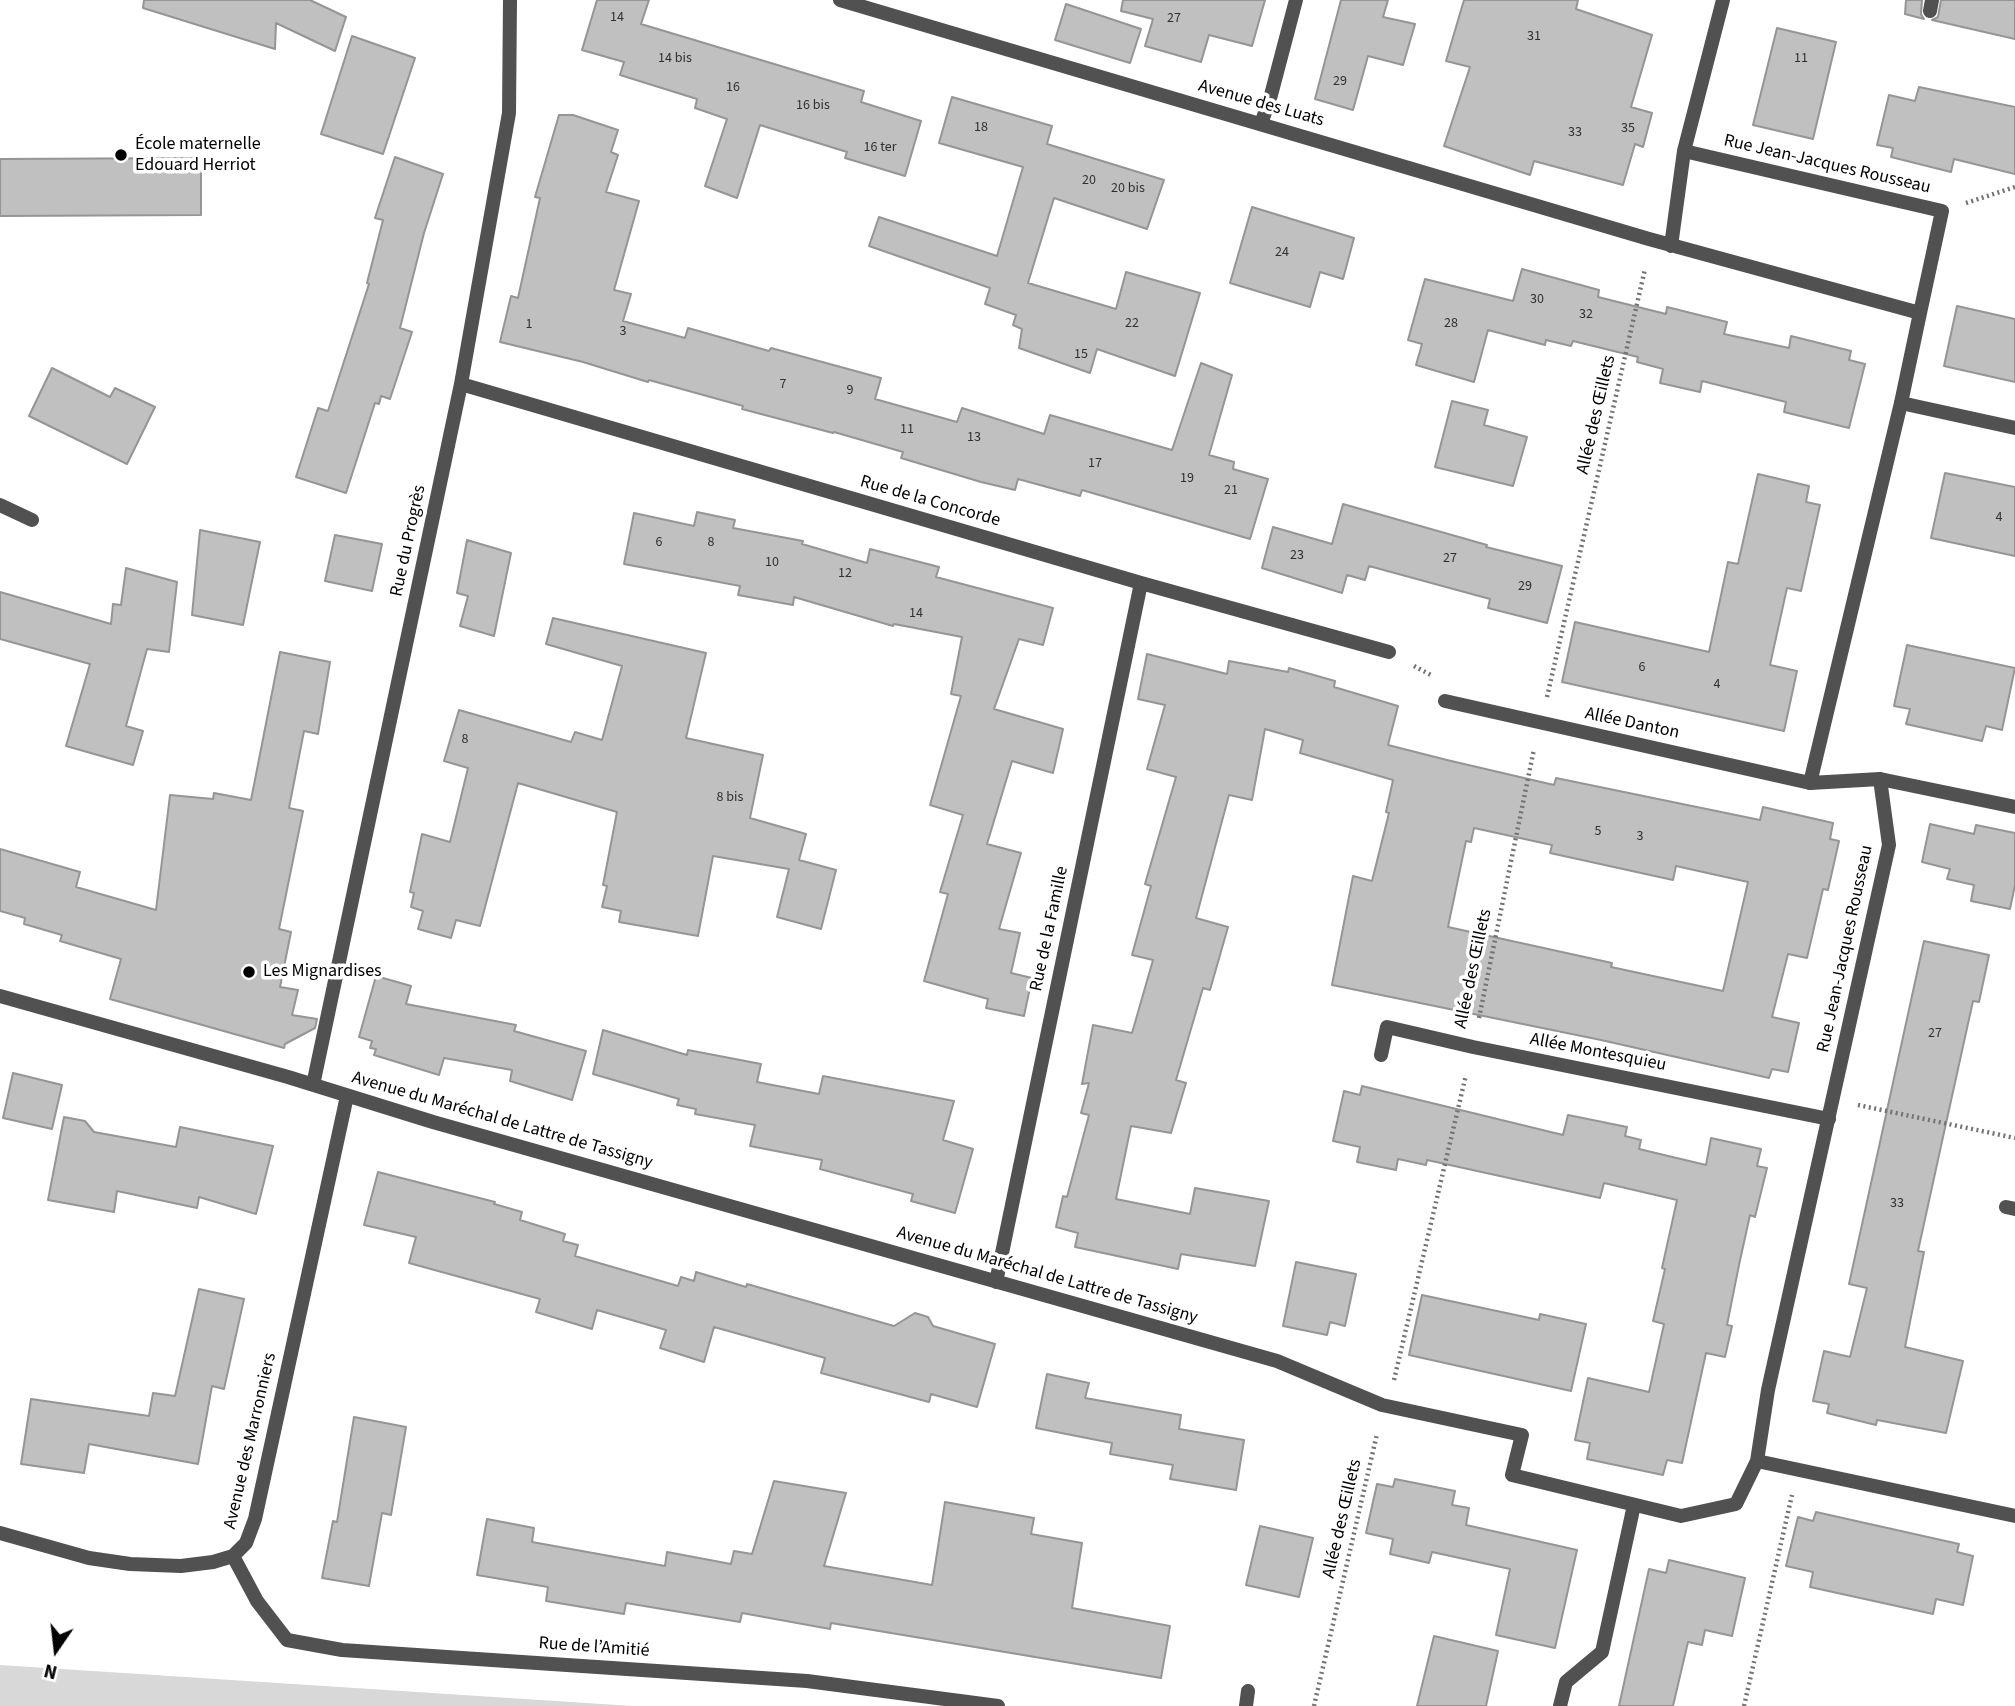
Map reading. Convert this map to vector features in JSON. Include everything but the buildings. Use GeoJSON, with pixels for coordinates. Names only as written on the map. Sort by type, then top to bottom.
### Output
{"type":"FeatureCollection","features":[{"type":"Feature","properties":{"kind":"street","name":"Rue du Progrès"},"geometry":{"type":"LineString","coordinates":[[313,1085],[461,384],[509,113],[510,0]]}},
{"type":"Feature","properties":{"kind":"street","name":"Avenue des Luats"},"geometry":{"type":"LineString","coordinates":[[841,0],[1671,246]]}},
{"type":"Feature","properties":{"kind":"street"},"geometry":{"type":"LineString","coordinates":[[1261,124],[1296,0]]}},
{"type":"Feature","properties":{"kind":"street"},"geometry":{"type":"LineString","coordinates":[[1723,0],[1684,151],[1671,246],[1920,313]]}},
{"type":"Feature","properties":{"kind":"street","name":"Rue Jean-Jacques Rousseau"},"geometry":{"type":"LineString","coordinates":[[1684,151],[1942,211],[1901,403],[1810,783]]}},
{"type":"Feature","properties":{"kind":"street","name":"Rue de la Concorde"},"geometry":{"type":"LineString","coordinates":[[461,384],[1389,653]]}},
{"type":"Feature","properties":{"kind":"street"},"geometry":{"type":"LineString","coordinates":[[1901,403],[2015,428]]}},
{"type":"Feature","properties":{"kind":"street"},"geometry":{"type":"LineString","coordinates":[[0,505],[32,520]]}},
{"type":"Feature","properties":{"kind":"street","name":"Rue de la Famille"},"geometry":{"type":"LineString","coordinates":[[996,1282],[1141,583]]}},
{"type":"Feature","properties":{"kind":"street","name":"Allée Danton"},"geometry":{"type":"LineString","coordinates":[[1445,701],[1810,783]]}},
{"type":"Feature","properties":{"kind":"street"},"geometry":{"type":"LineString","coordinates":[[1810,783],[1881,779],[2015,807]]}},
{"type":"Feature","properties":{"kind":"street","name":"Rue Jean-Jacques Rousseau"},"geometry":{"type":"LineString","coordinates":[[1758,1461],[1768,1390],[1889,845],[1881,779]]}},
{"type":"Feature","properties":{"kind":"street","name":"Avenue du Maréchal de Lattre de Tassigny"},"geometry":{"type":"LineString","coordinates":[[0,996],[1276,1362],[1382,1405],[1522,1435],[1512,1475],[1681,1516],[1736,1504],[1758,1461]]}},
{"type":"Feature","properties":{"kind":"street","name":"Allée Montesquieu"},"geometry":{"type":"LineString","coordinates":[[1381,1055],[1387,1027],[1829,1119]]}},
{"type":"Feature","properties":{"kind":"street","name":"Avenue des Marronniers"},"geometry":{"type":"LineString","coordinates":[[0,1533],[89,1558],[130,1564],[181,1566],[214,1562],[233,1556],[246,1544],[255,1519],[347,1096]]}},
{"type":"Feature","properties":{"kind":"street"},"geometry":{"type":"LineString","coordinates":[[1758,1461],[2015,1516]]}},
{"type":"Feature","properties":{"kind":"street"},"geometry":{"type":"LineString","coordinates":[[1560,1706],[1566,1682],[1602,1652],[1634,1505]]}},
{"type":"Feature","properties":{"kind":"street","name":"Rue de l’Amitié"},"geometry":{"type":"LineString","coordinates":[[233,1556],[257,1601],[287,1640],[342,1650],[807,1681],[998,1706]]}},
{"type":"Feature","properties":{"kind":"street"},"geometry":{"type":"LineString","coordinates":[[1246,1706],[1248,1691]]}},
{"type":"Feature","properties":{"kind":"path"},"geometry":{"type":"LineString","coordinates":[[1942,211],[2015,187]]}},
{"type":"Feature","properties":{"kind":"path","name":"Allée des Œillets"},"geometry":{"type":"LineString","coordinates":[[1314,1706],[1382,1405],[1393,1385],[1473,1047],[1540,724],[1645,269],[1671,246]]}},
{"type":"Feature","properties":{"kind":"path"},"geometry":{"type":"LineString","coordinates":[[1389,653],[1442,680],[1445,701]]}},
{"type":"Feature","properties":{"kind":"path"},"geometry":{"type":"LineString","coordinates":[[1833,1101],[1895,1111],[2015,1138]]}},
{"type":"Feature","properties":{"kind":"path"},"geometry":{"type":"LineString","coordinates":[[1744,1706],[1797,1470]]}},
{"type":"Feature","properties":{"kind":"shaded area"},"geometry":{"type":"Polygon","coordinates":[[[0,1665],[633,1706],[0,1706],[0,1665]]]}},
{"type":"Feature","properties":{"kind":"place","name":"École maternelle Edouard Herriot"},"geometry":{"type":"Point","coordinates":[121,155]}},
{"type":"Feature","properties":{"kind":"place","name":"Les Mignardises"},"geometry":{"type":"Point","coordinates":[249,972]}}]}
